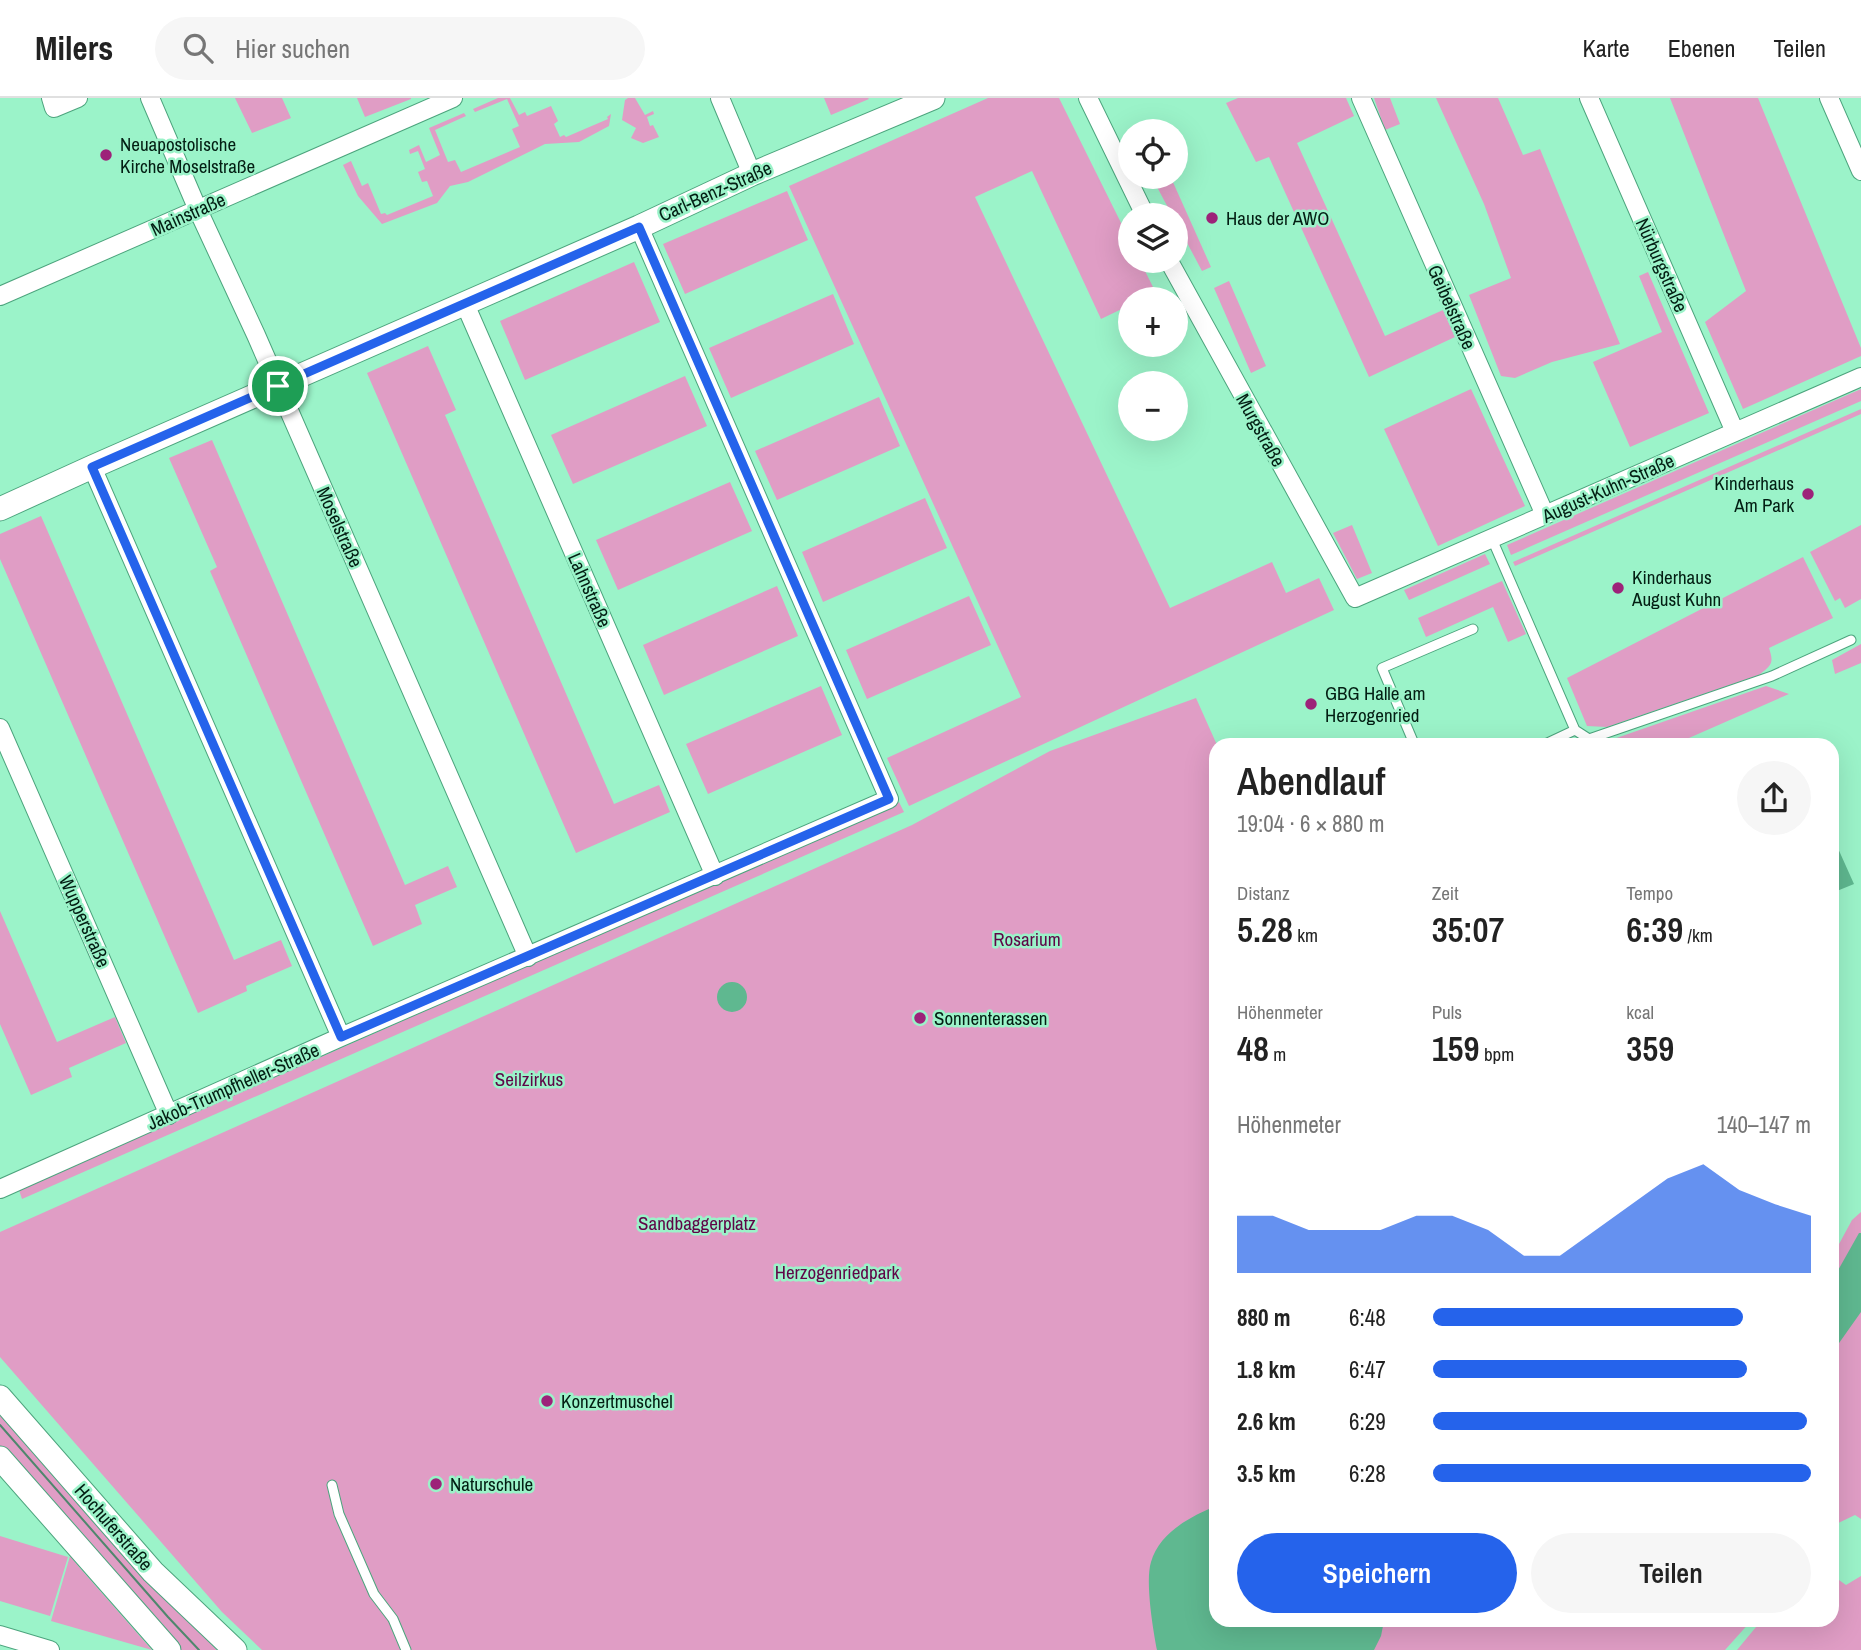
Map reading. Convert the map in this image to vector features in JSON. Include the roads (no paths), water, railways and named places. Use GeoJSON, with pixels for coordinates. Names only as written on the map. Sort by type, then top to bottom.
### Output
{"type":"FeatureCollection","features":[{"type":"Feature","properties":{"kind":"street"},"geometry":{"type":"LineString","coordinates":[[51,98],[54,108],[78,98]]}},
{"type":"Feature","properties":{"kind":"street","name":"Moselstraße"},"geometry":{"type":"LineString","coordinates":[[150,98],[528,957]]}},
{"type":"Feature","properties":{"kind":"street","name":"Mainstraße"},"geometry":{"type":"LineString","coordinates":[[0,296],[453,98]]}},
{"type":"Feature","properties":{"kind":"street"},"geometry":{"type":"LineString","coordinates":[[720,98],[752,174]]}},
{"type":"Feature","properties":{"kind":"street","name":"Carl-Benz-Straße"},"geometry":{"type":"LineString","coordinates":[[0,509],[639,227],[752,174],[933,98]]}},
{"type":"Feature","properties":{"kind":"street"},"geometry":{"type":"LineString","coordinates":[[1088,98],[1139,203]]}},
{"type":"Feature","properties":{"kind":"street","name":"Geibelstraße"},"geometry":{"type":"LineString","coordinates":[[1361,98],[1545,515]]}},
{"type":"Feature","properties":{"kind":"street","name":"Nürburgstraße"},"geometry":{"type":"LineString","coordinates":[[1589,98],[1735,432]]}},
{"type":"Feature","properties":{"kind":"street"},"geometry":{"type":"LineString","coordinates":[[1829,98],[1861,171]]}},
{"type":"Feature","properties":{"kind":"street","name":"Jakob-Trumpfheller-Straße"},"geometry":{"type":"LineString","coordinates":[[0,1189],[341,1037],[889,799],[639,227]]}},
{"type":"Feature","properties":{"kind":"street","name":"Murgstraße"},"geometry":{"type":"LineString","coordinates":[[1176,273],[1355,598]]}},
{"type":"Feature","properties":{"kind":"street","name":"Lahnstraße"},"geometry":{"type":"LineString","coordinates":[[465,304],[715,876]]}},
{"type":"Feature","properties":{"kind":"street","name":"August-Kuhn-Straße"},"geometry":{"type":"LineString","coordinates":[[1355,598],[1861,377]]}},
{"type":"Feature","properties":{"kind":"street"},"geometry":{"type":"LineString","coordinates":[[92,467],[341,1037]]}},
{"type":"Feature","properties":{"kind":"street","name":"Wupperstraße"},"geometry":{"type":"LineString","coordinates":[[0,728],[169,1115]]}},
{"type":"Feature","properties":{"kind":"street","name":"Hochuferstraße"},"geometry":{"type":"LineString","coordinates":[[0,1397],[153,1572],[234,1650]]}},
{"type":"Feature","properties":{"kind":"street","name":"Hochuferstraße"},"geometry":{"type":"LineString","coordinates":[[0,1458],[169,1650]]}},
{"type":"Feature","properties":{"kind":"street"},"geometry":{"type":"LineString","coordinates":[[0,1635],[50,1650]]}},
{"type":"Feature","properties":{"kind":"lane"},"geometry":{"type":"LineString","coordinates":[[1492,539],[1576,730],[1588,738]]}},
{"type":"Feature","properties":{"kind":"lane"},"geometry":{"type":"LineString","coordinates":[[1412,738],[1382,668],[1472,629]]}},
{"type":"Feature","properties":{"kind":"lane"},"geometry":{"type":"LineString","coordinates":[[1601,738],[1772,676],[1852,640]]}},
{"type":"Feature","properties":{"kind":"lane"},"geometry":{"type":"LineString","coordinates":[[1558,738],[1576,730]]}},
{"type":"Feature","properties":{"kind":"lane"},"geometry":{"type":"LineString","coordinates":[[332,1485],[338,1514],[374,1594],[393,1619],[406,1650]]}},
{"type":"Feature","properties":{"kind":"tram line"},"geometry":{"type":"LineString","coordinates":[[0,1425],[199,1650]]}},
{"type":"Feature","properties":{"kind":"place","name":"Neuapostolische Kirche Moselstraße"},"geometry":{"type":"Point","coordinates":[106,155]}},
{"type":"Feature","properties":{"kind":"place","name":"Haus der AWO"},"geometry":{"type":"Point","coordinates":[1212,218]}},
{"type":"Feature","properties":{"kind":"place","name":"Kinderhaus Am Park"},"geometry":{"type":"Point","coordinates":[1808,494]}},
{"type":"Feature","properties":{"kind":"place","name":"Kinderhaus August Kuhn"},"geometry":{"type":"Point","coordinates":[1618,588]}},
{"type":"Feature","properties":{"kind":"place","name":"GBG Halle am Herzogenried"},"geometry":{"type":"Point","coordinates":[1311,704]}},
{"type":"Feature","properties":{"kind":"place","name":"Sonnenterassen"},"geometry":{"type":"Point","coordinates":[920,1018]}},
{"type":"Feature","properties":{"kind":"place","name":"Konzertmuschel"},"geometry":{"type":"Point","coordinates":[547,1401]}},
{"type":"Feature","properties":{"kind":"place","name":"Naturschule"},"geometry":{"type":"Point","coordinates":[436,1484]}},
{"type":"Feature","properties":{"kind":"park label","name":"Rosarium"},"geometry":{"type":"Point","coordinates":[1027,939]}},
{"type":"Feature","properties":{"kind":"park label","name":"Seilzirkus"},"geometry":{"type":"Point","coordinates":[529,1079]}},
{"type":"Feature","properties":{"kind":"park label","name":"Sandbaggerplatz"},"geometry":{"type":"Point","coordinates":[697,1223]}},
{"type":"Feature","properties":{"kind":"park label","name":"Herzogenriedpark"},"geometry":{"type":"Point","coordinates":[837,1272]}}]}
